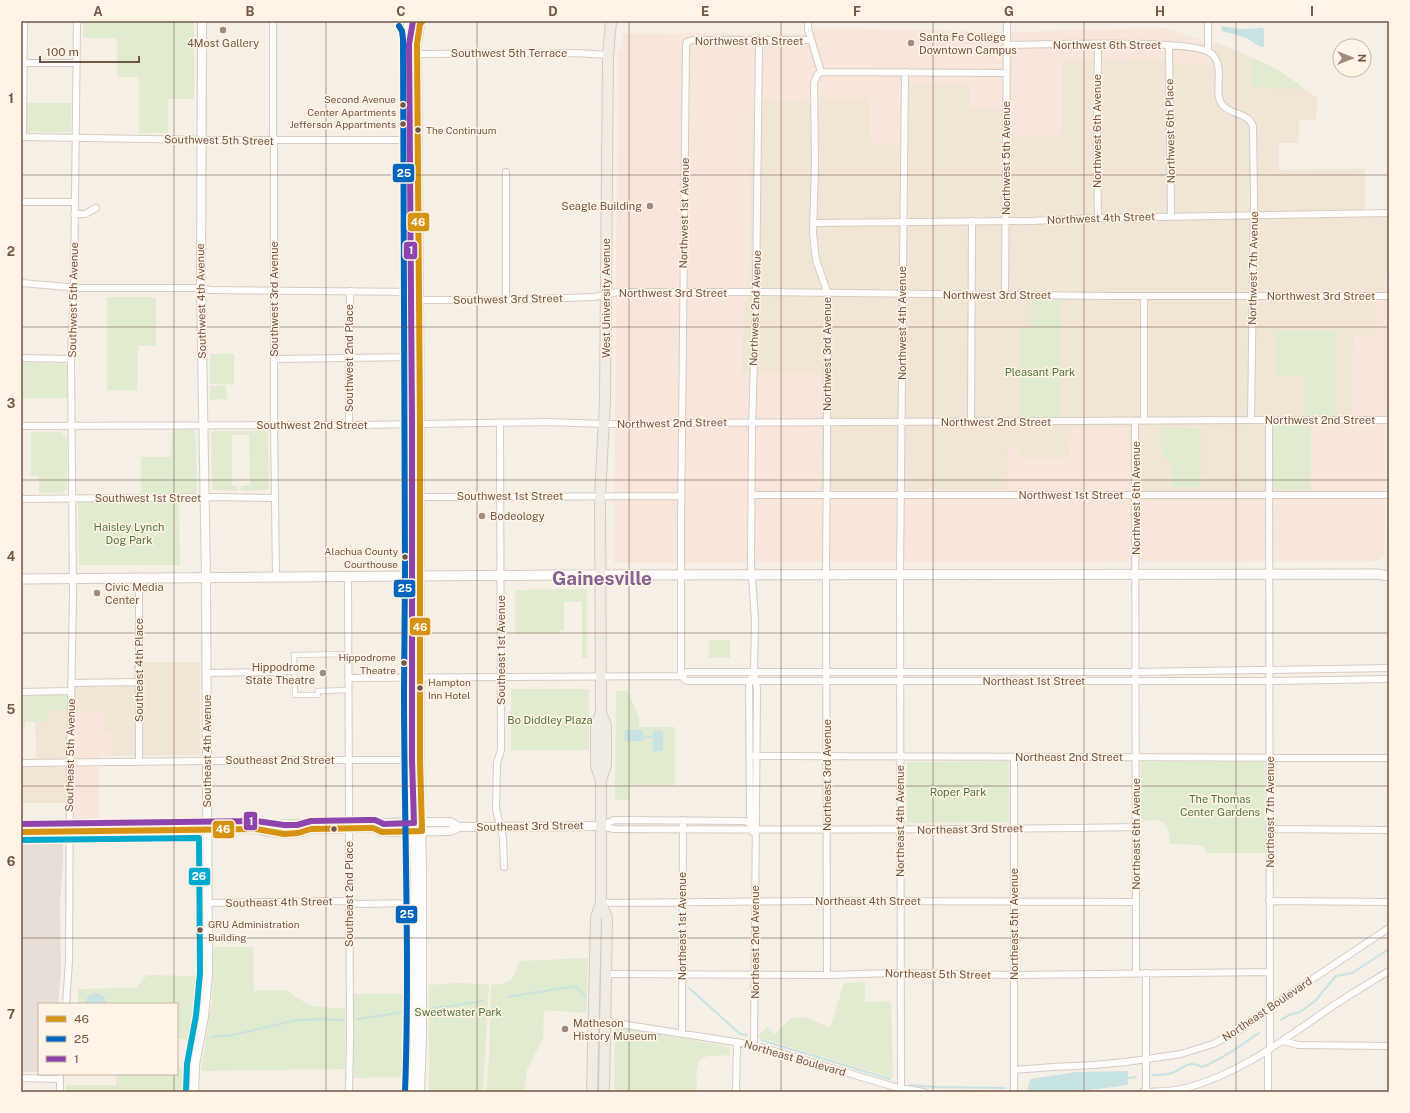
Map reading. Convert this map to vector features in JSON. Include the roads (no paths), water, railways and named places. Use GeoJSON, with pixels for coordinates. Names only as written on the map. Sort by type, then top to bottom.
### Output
{"type":"FeatureCollection","features":[{"type":"Feature","properties":{"kind":"main road","name":"West University Avenue"},"geometry":{"type":"LineString","coordinates":[[601,903],[601,780],[596,766],[596,725],[601,713],[600,496],[604,424],[608,55],[611,21]]}},
{"type":"Feature","properties":{"kind":"main road"},"geometry":{"type":"LineString","coordinates":[[21,579],[501,575],[681,576],[1376,574],[1389,576]]}},
{"type":"Feature","properties":{"kind":"main road"},"geometry":{"type":"LineString","coordinates":[[601,903],[607,918],[604,1092]]}},
{"type":"Feature","properties":{"kind":"main road"},"geometry":{"type":"LineString","coordinates":[[592,1092],[596,917],[601,903]]}},
{"type":"Feature","properties":{"kind":"street"},"geometry":{"type":"LineString","coordinates":[[22,137],[22,63],[24,21]]}},
{"type":"Feature","properties":{"kind":"street","name":"Southwest 5th Avenue"},"geometry":{"type":"LineString","coordinates":[[73,579],[71,359],[74,288],[77,21]]}},
{"type":"Feature","properties":{"kind":"street","name":"Southwest 3rd Avenue"},"geometry":{"type":"LineString","coordinates":[[274,21],[274,425],[276,577]]}},
{"type":"Feature","properties":{"kind":"street"},"geometry":{"type":"LineString","coordinates":[[808,21],[808,29],[821,72],[1006,73]]}},
{"type":"Feature","properties":{"kind":"street","name":"Northwest 5th Avenue"},"geometry":{"type":"LineString","coordinates":[[1005,295],[1007,21]]}},
{"type":"Feature","properties":{"kind":"street"},"geometry":{"type":"LineString","coordinates":[[1208,21],[1208,51]]}},
{"type":"Feature","properties":{"kind":"street","name":"Southwest 4th Avenue"},"geometry":{"type":"LineString","coordinates":[[201,22],[201,288],[206,578]]}},
{"type":"Feature","properties":{"kind":"street"},"geometry":{"type":"LineString","coordinates":[[405,22],[414,26],[421,22]]}},
{"type":"Feature","properties":{"kind":"street"},"geometry":{"type":"LineString","coordinates":[[405,22],[410,29],[414,54],[415,296],[420,357],[420,497],[416,576],[415,677],[419,874],[420,1092]]}},
{"type":"Feature","properties":{"kind":"street"},"geometry":{"type":"LineString","coordinates":[[414,54],[421,22]]}},
{"type":"Feature","properties":{"kind":"street","name":"Northwest 6th Street"},"geometry":{"type":"LineString","coordinates":[[687,42],[693,40],[811,40]]}},
{"type":"Feature","properties":{"kind":"street","name":"Northwest 2nd Avenue"},"geometry":{"type":"LineString","coordinates":[[752,575],[752,422],[756,292],[758,40]]}},
{"type":"Feature","properties":{"kind":"street","name":"Northwest 1st Avenue"},"geometry":{"type":"LineString","coordinates":[[681,576],[687,42]]}},
{"type":"Feature","properties":{"kind":"street","name":"Northwest 6th Street"},"geometry":{"type":"LineString","coordinates":[[1006,45],[1098,44],[1169,46],[1195,47],[1208,51]]}},
{"type":"Feature","properties":{"kind":"street","name":"Northwest 6th Avenue"},"geometry":{"type":"LineString","coordinates":[[1098,44],[1098,218]]}},
{"type":"Feature","properties":{"kind":"street","name":"Northwest 6th Place"},"geometry":{"type":"LineString","coordinates":[[1169,46],[1171,216]]}},
{"type":"Feature","properties":{"kind":"street","name":"Northwest 7th Avenue"},"geometry":{"type":"LineString","coordinates":[[1208,51],[1213,55],[1217,62],[1219,99],[1225,107],[1233,113],[1248,119],[1253,126],[1254,215],[1251,420]]}},
{"type":"Feature","properties":{"kind":"street","name":"Southwest 5th Terrace"},"geometry":{"type":"LineString","coordinates":[[414,54],[569,53],[608,55]]}},
{"type":"Feature","properties":{"kind":"street"},"geometry":{"type":"LineString","coordinates":[[22,63],[77,63]]}},
{"type":"Feature","properties":{"kind":"street","name":"Northwest 3rd Avenue"},"geometry":{"type":"LineString","coordinates":[[821,72],[817,75],[814,83],[815,164],[813,223],[816,260],[828,294],[826,575]]}},
{"type":"Feature","properties":{"kind":"street","name":"Northwest 4th Avenue"},"geometry":{"type":"LineString","coordinates":[[900,575],[905,72]]}},
{"type":"Feature","properties":{"kind":"street","name":"Southwest 5th Street"},"geometry":{"type":"LineString","coordinates":[[22,137],[414,140]]}},
{"type":"Feature","properties":{"kind":"street"},"geometry":{"type":"LineString","coordinates":[[506,172],[506,300]]}},
{"type":"Feature","properties":{"kind":"street"},"geometry":{"type":"LineString","coordinates":[[21,202],[74,202]]}},
{"type":"Feature","properties":{"kind":"street"},"geometry":{"type":"LineString","coordinates":[[74,214],[85,214],[96,208]]}},
{"type":"Feature","properties":{"kind":"street","name":"Northwest 4th Street"},"geometry":{"type":"LineString","coordinates":[[813,223],[1006,221],[1171,216],[1389,213]]}},
{"type":"Feature","properties":{"kind":"street"},"geometry":{"type":"LineString","coordinates":[[971,422],[972,221]]}},
{"type":"Feature","properties":{"kind":"street","name":"Southwest 3rd Street"},"geometry":{"type":"LineString","coordinates":[[21,283],[74,288],[201,288],[210,290],[350,291],[415,296],[506,300],[594,297],[606,295]]}},
{"type":"Feature","properties":{"kind":"street","name":"Southwest 2nd Place"},"geometry":{"type":"LineString","coordinates":[[349,425],[350,291]]}},
{"type":"Feature","properties":{"kind":"street","name":"Northwest 3rd Street"},"geometry":{"type":"LineString","coordinates":[[606,295],[618,292],[756,292],[971,295],[1389,296]]}},
{"type":"Feature","properties":{"kind":"street"},"geometry":{"type":"LineString","coordinates":[[415,296],[411,357],[411,424],[416,576]]}},
{"type":"Feature","properties":{"kind":"street"},"geometry":{"type":"LineString","coordinates":[[1144,296],[1144,421]]}},
{"type":"Feature","properties":{"kind":"street"},"geometry":{"type":"LineString","coordinates":[[274,359],[420,357]]}},
{"type":"Feature","properties":{"kind":"street"},"geometry":{"type":"LineString","coordinates":[[21,358],[71,359]]}},
{"type":"Feature","properties":{"kind":"street"},"geometry":{"type":"LineString","coordinates":[[1268,574],[1269,420]]}},
{"type":"Feature","properties":{"kind":"street","name":"Northwest 2nd Street"},"geometry":{"type":"LineString","coordinates":[[604,424],[752,422],[1389,420]]}},
{"type":"Feature","properties":{"kind":"street","name":"Northwest 6th Avenue"},"geometry":{"type":"LineString","coordinates":[[1135,421],[1136,575]]}},
{"type":"Feature","properties":{"kind":"street","name":"Southwest 2nd Street"},"geometry":{"type":"LineString","coordinates":[[21,426],[349,425],[547,422],[604,424]]}},
{"type":"Feature","properties":{"kind":"street","name":"Southeast 1st Avenue"},"geometry":{"type":"LineString","coordinates":[[500,423],[501,750],[497,763],[496,809],[503,838],[504,867]]}},
{"type":"Feature","properties":{"kind":"street","name":"Northwest 1st Street"},"geometry":{"type":"LineString","coordinates":[[752,495],[1389,495]]}},
{"type":"Feature","properties":{"kind":"street"},"geometry":{"type":"LineString","coordinates":[[600,496],[681,496]]}},
{"type":"Feature","properties":{"kind":"street","name":"Southwest 1st Street"},"geometry":{"type":"LineString","coordinates":[[420,497],[600,496]]}},
{"type":"Feature","properties":{"kind":"street","name":"Southwest 1st Street"},"geometry":{"type":"LineString","coordinates":[[21,499],[214,497],[275,498]]}},
{"type":"Feature","properties":{"kind":"street","name":"Northeast 7th Avenue"},"geometry":{"type":"LineString","coordinates":[[1268,574],[1270,670],[1268,1092]]}},
{"type":"Feature","properties":{"kind":"street","name":"Northeast 2nd Avenue"},"geometry":{"type":"LineString","coordinates":[[752,575],[755,620],[754,672],[756,681],[753,756],[753,827],[756,838],[754,1045]]}},
{"type":"Feature","properties":{"kind":"street","name":"Northeast 3rd Avenue"},"geometry":{"type":"LineString","coordinates":[[826,575],[827,975]]}},
{"type":"Feature","properties":{"kind":"street","name":"Northeast 4th Avenue"},"geometry":{"type":"LineString","coordinates":[[900,575],[900,1090]]}},
{"type":"Feature","properties":{"kind":"street","name":"Northeast 6th Avenue"},"geometry":{"type":"LineString","coordinates":[[1136,575],[1136,973]]}},
{"type":"Feature","properties":{"kind":"street"},"geometry":{"type":"LineString","coordinates":[[681,576],[681,676]]}},
{"type":"Feature","properties":{"kind":"street","name":"Southeast 2nd Place"},"geometry":{"type":"LineString","coordinates":[[348,577],[349,1092]]}},
{"type":"Feature","properties":{"kind":"street","name":"Southeast 4th Place"},"geometry":{"type":"LineString","coordinates":[[139,578],[139,762]]}},
{"type":"Feature","properties":{"kind":"street","name":"Southeast 4th Avenue"},"geometry":{"type":"LineString","coordinates":[[194,1092],[195,1065],[206,998],[208,973],[206,578]]}},
{"type":"Feature","properties":{"kind":"street","name":"Southeast 5th Avenue"},"geometry":{"type":"LineString","coordinates":[[66,1003],[69,967],[73,579]]}},
{"type":"Feature","properties":{"kind":"street"},"geometry":{"type":"LineString","coordinates":[[348,654],[294,655],[295,695],[318,695],[318,691],[348,690]]}},
{"type":"Feature","properties":{"kind":"street","name":"Northeast 1st Street"},"geometry":{"type":"LineString","coordinates":[[348,678],[681,676],[687,672],[1136,672],[1389,668]]}},
{"type":"Feature","properties":{"kind":"street"},"geometry":{"type":"LineString","coordinates":[[1326,669],[1326,680]]}},
{"type":"Feature","properties":{"kind":"street"},"geometry":{"type":"LineString","coordinates":[[1199,671],[1199,680]]}},
{"type":"Feature","properties":{"kind":"street"},"geometry":{"type":"LineString","coordinates":[[207,673],[294,672]]}},
{"type":"Feature","properties":{"kind":"street","name":"Northeast 2nd Avenue"},"geometry":{"type":"LineString","coordinates":[[753,756],[750,681],[754,672]]}},
{"type":"Feature","properties":{"kind":"street"},"geometry":{"type":"LineString","coordinates":[[964,672],[964,681]]}},
{"type":"Feature","properties":{"kind":"street"},"geometry":{"type":"LineString","coordinates":[[1061,672],[1061,681]]}},
{"type":"Feature","properties":{"kind":"street","name":"Northeast 1st Street"},"geometry":{"type":"LineString","coordinates":[[681,676],[687,681],[1270,681],[1389,679]]}},
{"type":"Feature","properties":{"kind":"street"},"geometry":{"type":"LineString","coordinates":[[71,683],[138,682]]}},
{"type":"Feature","properties":{"kind":"street"},"geometry":{"type":"LineString","coordinates":[[21,692],[71,691]]}},
{"type":"Feature","properties":{"kind":"street","name":"Northeast 2nd Street"},"geometry":{"type":"LineString","coordinates":[[753,756],[1389,758]]}},
{"type":"Feature","properties":{"kind":"street","name":"Northeast 5th Avenue"},"geometry":{"type":"LineString","coordinates":[[1014,757],[1014,1092]]}},
{"type":"Feature","properties":{"kind":"street","name":"Southeast 2nd Street"},"geometry":{"type":"LineString","coordinates":[[21,763],[416,760]]}},
{"type":"Feature","properties":{"kind":"street","name":"Northeast 3rd Street"},"geometry":{"type":"LineString","coordinates":[[601,826],[614,820],[682,820],[744,821],[753,827]]}},
{"type":"Feature","properties":{"kind":"street","name":"Northeast 1st Avenue"},"geometry":{"type":"LineString","coordinates":[[682,820],[682,1033]]}},
{"type":"Feature","properties":{"kind":"street","name":"Southeast 3rd Street"},"geometry":{"type":"LineString","coordinates":[[373,828],[381,823],[417,822],[450,822],[459,827]]}},
{"type":"Feature","properties":{"kind":"street","name":"Southeast 3rd Street"},"geometry":{"type":"LineString","coordinates":[[21,832],[256,830],[269,825],[304,824],[311,829],[373,828],[382,832],[450,831],[459,827],[601,826]]}},
{"type":"Feature","properties":{"kind":"street","name":"Northeast 3rd Street"},"geometry":{"type":"LineString","coordinates":[[601,826],[614,829],[753,827],[827,830],[1135,827]]}},
{"type":"Feature","properties":{"kind":"street"},"geometry":{"type":"LineString","coordinates":[[1269,829],[1389,830]]}},
{"type":"Feature","properties":{"kind":"street","name":"Southeast 4th Street"},"geometry":{"type":"LineString","coordinates":[[208,903],[348,901],[357,904],[419,903]]}},
{"type":"Feature","properties":{"kind":"street","name":"Northeast 4th Street"},"geometry":{"type":"LineString","coordinates":[[601,903],[827,901],[1136,902]]}},
{"type":"Feature","properties":{"kind":"street"},"geometry":{"type":"LineString","coordinates":[[1269,901],[1389,902]]}},
{"type":"Feature","properties":{"kind":"street","name":"Northeast Boulevard"},"geometry":{"type":"LineString","coordinates":[[1014,1070],[1094,1065],[1145,1059],[1181,1054],[1212,1044],[1238,1031],[1269,1008],[1389,928]]}},
{"type":"Feature","properties":{"kind":"street"},"geometry":{"type":"LineString","coordinates":[[413,1092],[419,965]]}},
{"type":"Feature","properties":{"kind":"street"},"geometry":{"type":"LineString","coordinates":[[1146,973],[1145,1092],[1186,1090],[1233,1071],[1269,1050],[1328,1009],[1389,971]]}},
{"type":"Feature","properties":{"kind":"street","name":"Northeast 5th Street"},"geometry":{"type":"LineString","coordinates":[[606,974],[827,975],[900,973],[1014,975],[1269,972]]}},
{"type":"Feature","properties":{"kind":"street","name":"Northeast Boulevard"},"geometry":{"type":"LineString","coordinates":[[594,1021],[605,1021],[754,1045],[900,1090],[924,1092]]}},
{"type":"Feature","properties":{"kind":"street"},"geometry":{"type":"LineString","coordinates":[[1283,1041],[1298,1045],[1389,1046]]}},
{"type":"Feature","properties":{"kind":"street"},"geometry":{"type":"LineString","coordinates":[[736,1092],[737,1042]]}},
{"type":"Feature","properties":{"kind":"street"},"geometry":{"type":"LineString","coordinates":[[21,1078],[60,1076],[60,1092]]}},
{"type":"Feature","properties":{"kind":"water"},"geometry":{"type":"Polygon","coordinates":[[[1222,26],[1240,29],[1263,28],[1264,47],[1260,47],[1247,38],[1222,31],[1222,26]]]}},
{"type":"Feature","properties":{"kind":"water"},"geometry":{"type":"Polygon","coordinates":[[[625,730],[643,730],[643,736],[653,736],[653,731],[663,731],[663,751],[653,751],[653,738],[643,738],[643,741],[625,741],[625,730]]]}},
{"type":"Feature","properties":{"kind":"water"},"geometry":{"type":"Polygon","coordinates":[[[97,993],[104,997],[107,1003],[85,1003],[86,999],[92,994],[97,993]]]}},
{"type":"Feature","properties":{"kind":"water"},"geometry":{"type":"Polygon","coordinates":[[[1128,1071],[1128,1085],[1074,1092],[1027,1092],[1030,1079],[1076,1072],[1128,1071]]]}},
{"type":"Feature","properties":{"kind":"waterway"},"geometry":{"type":"LineString","coordinates":[[1281,1020],[1289,1015],[1300,1012],[1315,1001],[1336,976],[1352,973],[1389,949]]}},
{"type":"Feature","properties":{"kind":"waterway"},"geometry":{"type":"LineString","coordinates":[[507,997],[576,986],[586,998]]}},
{"type":"Feature","properties":{"kind":"waterway"},"geometry":{"type":"LineString","coordinates":[[689,988],[740,1034],[747,1035]]}},
{"type":"Feature","properties":{"kind":"waterway"},"geometry":{"type":"LineString","coordinates":[[430,1009],[483,1001]]}},
{"type":"Feature","properties":{"kind":"waterway"},"geometry":{"type":"LineString","coordinates":[[357,1019],[405,1012]]}},
{"type":"Feature","properties":{"kind":"waterway"},"geometry":{"type":"LineString","coordinates":[[211,1037],[233,1035],[296,1020],[342,1020]]}},
{"type":"Feature","properties":{"kind":"waterway"},"geometry":{"type":"LineString","coordinates":[[1152,1075],[1165,1075],[1172,1073],[1189,1064],[1202,1067],[1224,1056],[1259,1033]]}},
{"type":"Feature","properties":{"kind":"waterway"},"geometry":{"type":"LineString","coordinates":[[619,1035],[660,1035]]}},
{"type":"Feature","properties":{"kind":"waterway"},"geometry":{"type":"LineString","coordinates":[[761,1040],[890,1079]]}},
{"type":"Feature","properties":{"kind":"waterway"},"geometry":{"type":"LineString","coordinates":[[1128,1078],[1136,1077]]}},
{"type":"Feature","properties":{"kind":"waterway"},"geometry":{"type":"LineString","coordinates":[[910,1085],[935,1087],[1005,1088]]}},
{"type":"Feature","properties":{"kind":"place","name":"4Most Gallery"},"geometry":{"type":"Point","coordinates":[223,30]}},
{"type":"Feature","properties":{"kind":"place","name":"Santa Fe College Downtown Campus"},"geometry":{"type":"Point","coordinates":[911,43]}},
{"type":"Feature","properties":{"kind":"place","name":"Second Avenue Center Apartments"},"geometry":{"type":"Point","coordinates":[403,105]}},
{"type":"Feature","properties":{"kind":"place","name":"Jefferson Appartments"},"geometry":{"type":"Point","coordinates":[403,124]}},
{"type":"Feature","properties":{"kind":"place","name":"The Continuum"},"geometry":{"type":"Point","coordinates":[418,130]}},
{"type":"Feature","properties":{"kind":"place","name":"Seagle Building"},"geometry":{"type":"Point","coordinates":[650,206]}},
{"type":"Feature","properties":{"kind":"place","name":"Bodeology"},"geometry":{"type":"Point","coordinates":[482,516]}},
{"type":"Feature","properties":{"kind":"place","name":"Alachua County Courthouse"},"geometry":{"type":"Point","coordinates":[405,557]}},
{"type":"Feature","properties":{"kind":"place","name":"Civic Media Center"},"geometry":{"type":"Point","coordinates":[97,593]}},
{"type":"Feature","properties":{"kind":"place","name":"Hippodrome Theatre"},"geometry":{"type":"Point","coordinates":[404,663]}},
{"type":"Feature","properties":{"kind":"place","name":"Hippodrome State Theatre"},"geometry":{"type":"Point","coordinates":[323,673]}},
{"type":"Feature","properties":{"kind":"place","name":"Hampton Inn Hotel"},"geometry":{"type":"Point","coordinates":[420,688]}},
{"type":"Feature","properties":{"kind":"place","name":"GRU Administration Building"},"geometry":{"type":"Point","coordinates":[200,930]}},
{"type":"Feature","properties":{"kind":"place","name":"Matheson History Museum"},"geometry":{"type":"Point","coordinates":[565,1029]}},
{"type":"Feature","properties":{"kind":"district","name":"Gainesville"},"geometry":{"type":"Point","coordinates":[602,578]}},
{"type":"Feature","properties":{"kind":"park label","name":"Pleasant Park"},"geometry":{"type":"Point","coordinates":[1040,372]}},
{"type":"Feature","properties":{"kind":"park label","name":"Haisley Lynch Dog Park"},"geometry":{"type":"Point","coordinates":[129,533]}},
{"type":"Feature","properties":{"kind":"park label","name":"Bo Diddley Plaza"},"geometry":{"type":"Point","coordinates":[550,720]}},
{"type":"Feature","properties":{"kind":"park label","name":"Roper Park"},"geometry":{"type":"Point","coordinates":[958,792]}},
{"type":"Feature","properties":{"kind":"park label","name":"The Thomas Center Gardens"},"geometry":{"type":"Point","coordinates":[1220,805]}},
{"type":"Feature","properties":{"kind":"park label","name":"Sweetwater Park"},"geometry":{"type":"Point","coordinates":[458,1012]}}]}
